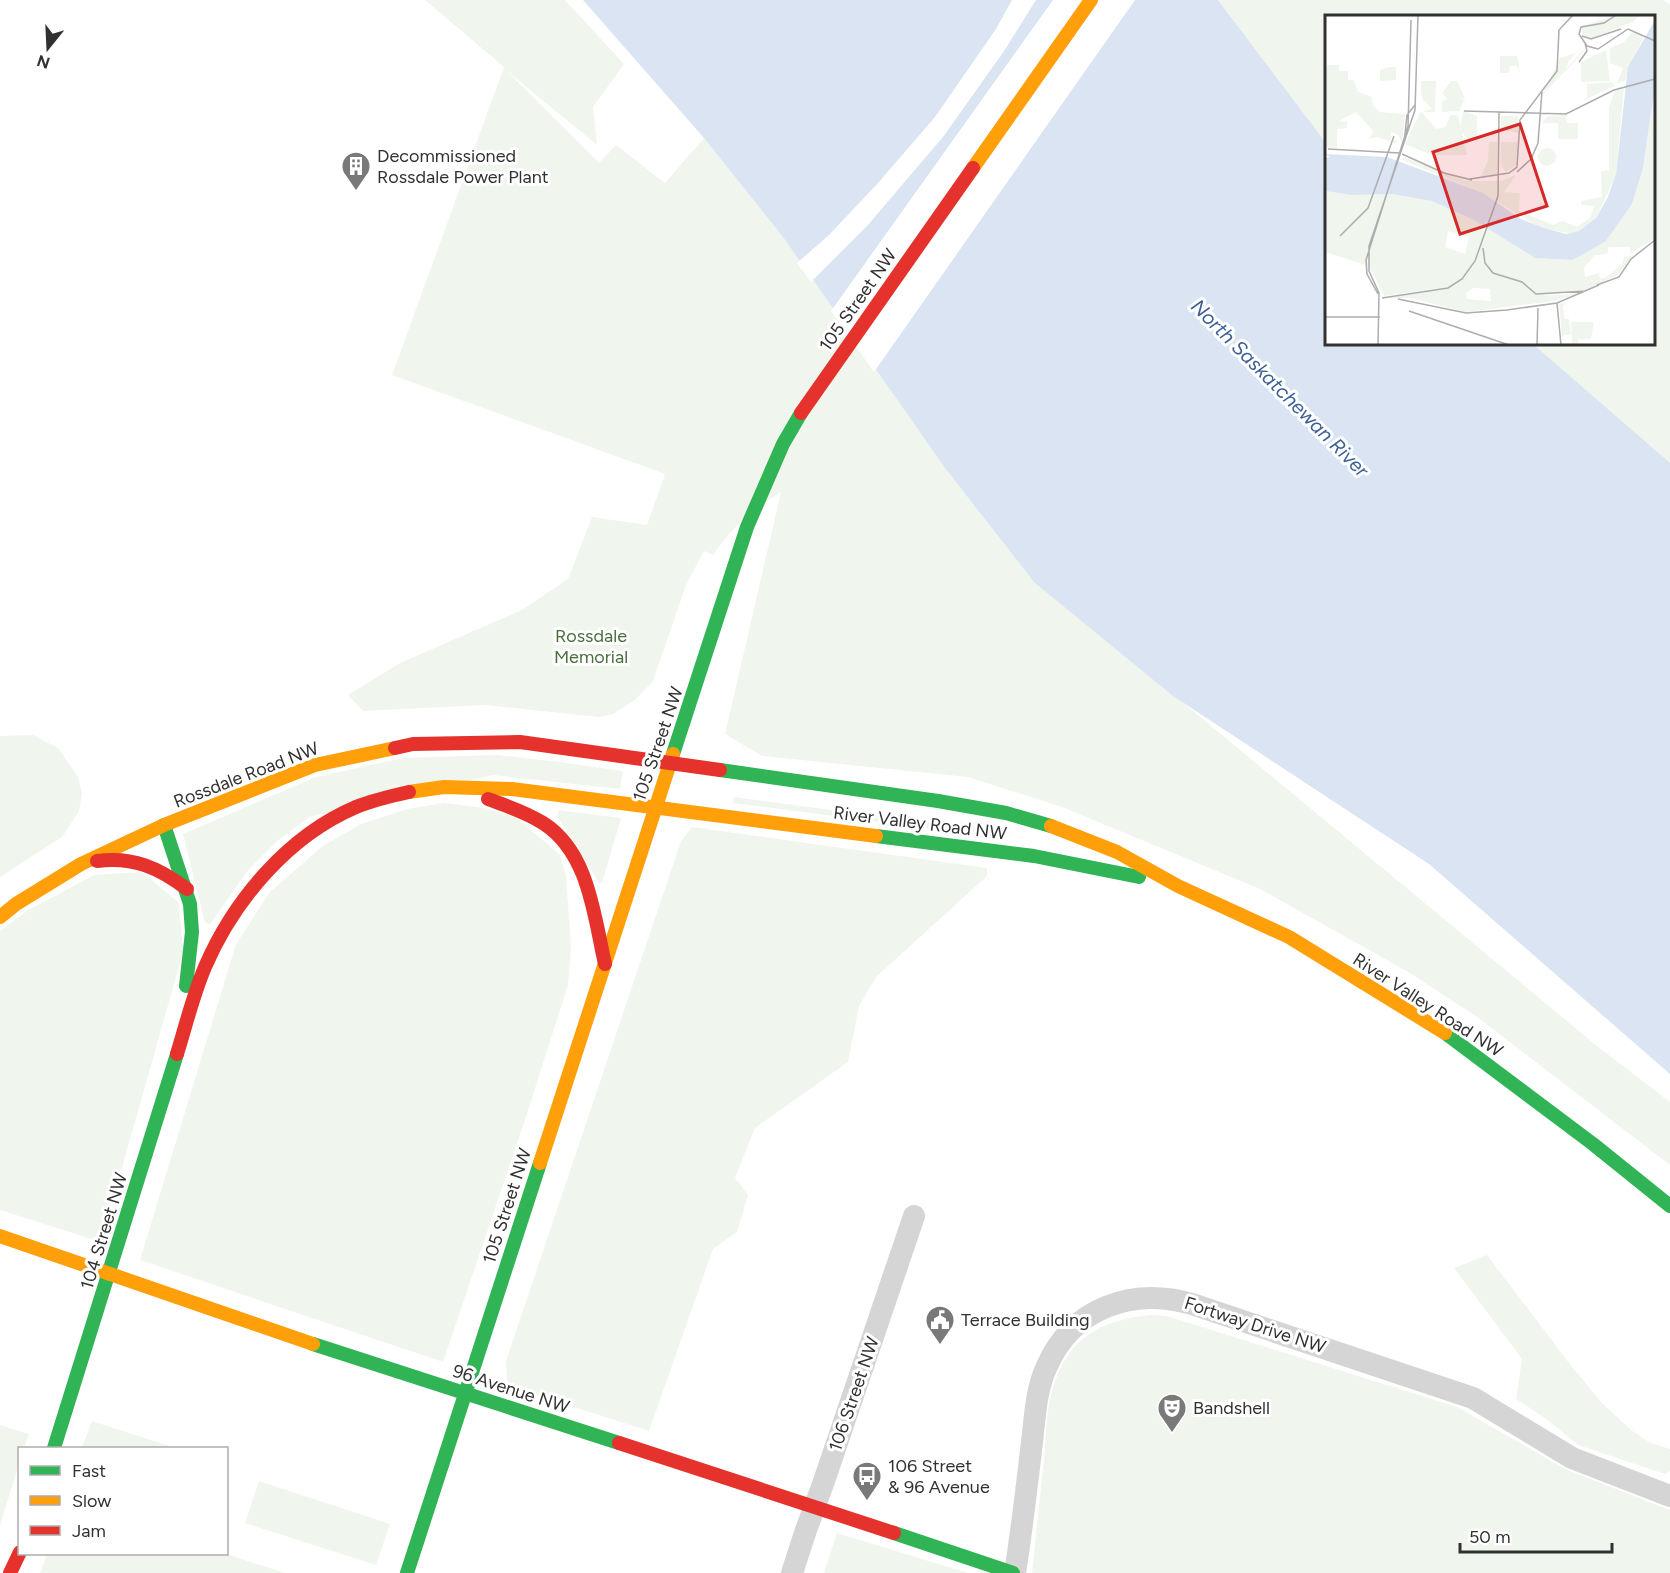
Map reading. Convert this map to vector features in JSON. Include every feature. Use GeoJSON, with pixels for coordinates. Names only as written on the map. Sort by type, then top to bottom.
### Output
{"type":"FeatureCollection","features":[{"type":"Feature","properties":{"kind":"main road","name":"105 Street NW"},"geometry":{"type":"LineString","coordinates":[[407,1573],[747,526],[783,444],[805,406],[1091,0]]}},
{"type":"Feature","properties":{"kind":"main road","name":"Rossdale Road NW"},"geometry":{"type":"LineString","coordinates":[[0,916],[81,864],[164,825],[315,765],[412,744],[520,742],[670,764]]}},
{"type":"Feature","properties":{"kind":"main road","name":"River Valley Road NW"},"geometry":{"type":"LineString","coordinates":[[670,764],[938,801],[1006,813],[1048,825],[1117,852],[1178,886],[1289,938],[1451,1037],[1593,1144],[1670,1206]]}},
{"type":"Feature","properties":{"kind":"main road"},"geometry":{"type":"LineString","coordinates":[[186,1023],[200,980],[217,942],[245,899],[275,865],[307,836],[346,812],[366,803],[405,792],[471,786],[512,789],[655,808]]}},
{"type":"Feature","properties":{"kind":"main road"},"geometry":{"type":"LineString","coordinates":[[443,787],[524,811],[546,823],[566,843],[579,863],[588,885],[605,964]]}},
{"type":"Feature","properties":{"kind":"main road","name":"River Valley Road NW"},"geometry":{"type":"LineString","coordinates":[[655,808],[1034,856],[1178,886]]}},
{"type":"Feature","properties":{"kind":"main road"},"geometry":{"type":"LineString","coordinates":[[164,825],[187,889],[192,916],[186,982],[186,1023]]}},
{"type":"Feature","properties":{"kind":"main road"},"geometry":{"type":"LineString","coordinates":[[81,864],[108,859],[140,861],[166,873],[187,889]]}},
{"type":"Feature","properties":{"kind":"main road","name":"104 Street NW"},"geometry":{"type":"LineString","coordinates":[[55,1447],[186,1023]]}},
{"type":"Feature","properties":{"kind":"main road","name":"96 Avenue NW"},"geometry":{"type":"LineString","coordinates":[[0,1236],[109,1275],[465,1394],[1014,1573]]}},
{"type":"Feature","properties":{"kind":"main road"},"geometry":{"type":"LineString","coordinates":[[10,1573],[19,1555]]}},
{"type":"Feature","properties":{"kind":"main road"},"geometry":{"type":"LineString","coordinates":[[17,1573],[20,1555]]}},
{"type":"Feature","properties":{"kind":"street","name":"106 Street NW"},"geometry":{"type":"LineString","coordinates":[[792,1573],[914,1216]]}},
{"type":"Feature","properties":{"kind":"street","name":"Fortway Drive NW"},"geometry":{"type":"LineString","coordinates":[[1014,1573],[1037,1400],[1046,1367],[1064,1338],[1091,1315],[1106,1306],[1140,1298],[1175,1299],[1192,1304],[1473,1398],[1572,1458],[1670,1496]]}},
{"type":"Feature","properties":{"kind":"green space","name":"Rossdale Memorial"},"geometry":{"type":"Polygon","coordinates":[[[425,0],[565,0],[624,64],[593,107],[597,145],[507,71],[599,163],[616,145],[665,183],[704,138],[783,237],[945,468],[1045,591],[1597,1046],[1670,1102],[1670,1165],[1477,1017],[1410,973],[1260,889],[1062,807],[968,777],[762,756],[725,734],[781,492],[744,519],[713,555],[704,551],[686,585],[653,681],[635,700],[613,714],[600,717],[485,705],[363,711],[348,695],[400,663],[522,610],[568,579],[592,517],[647,525],[665,474],[392,375],[504,67],[425,0]]]}},
{"type":"Feature","properties":{"kind":"green space"},"geometry":{"type":"Polygon","coordinates":[[[1218,0],[1663,0],[1670,4],[1670,464],[1534,345],[1655,345],[1655,15],[1325,15],[1325,142],[1218,0]]]}},
{"type":"Feature","properties":{"kind":"green space"},"geometry":{"type":"Polygon","coordinates":[[[33,735],[58,748],[78,777],[82,793],[79,811],[62,837],[0,877],[0,736],[33,735]]]}},
{"type":"Feature","properties":{"kind":"green space"},"geometry":{"type":"Polygon","coordinates":[[[496,755],[623,771],[620,789],[493,775],[309,817],[276,842],[249,869],[210,924],[205,923],[183,834],[316,777],[403,758],[496,755]]]}},
{"type":"Feature","properties":{"kind":"green space"},"geometry":{"type":"Polygon","coordinates":[[[734,797],[921,822],[958,822],[971,824],[988,836],[733,803],[734,797]]]}},
{"type":"Feature","properties":{"kind":"green space"},"geometry":{"type":"Polygon","coordinates":[[[444,803],[485,808],[517,818],[560,855],[566,876],[571,946],[568,985],[443,1362],[140,1260],[236,944],[270,892],[323,846],[361,824],[407,809],[444,803]]]}},
{"type":"Feature","properties":{"kind":"green space"},"geometry":{"type":"Polygon","coordinates":[[[559,810],[621,818],[602,883],[599,883],[557,816],[559,810]]]}},
{"type":"Feature","properties":{"kind":"green space"},"geometry":{"type":"Polygon","coordinates":[[[692,827],[987,868],[987,876],[876,977],[859,1006],[848,1062],[755,1128],[735,1178],[748,1195],[737,1232],[713,1249],[649,1431],[517,1389],[507,1380],[506,1361],[681,841],[692,827]]]}},
{"type":"Feature","properties":{"kind":"green space"},"geometry":{"type":"Polygon","coordinates":[[[142,872],[179,903],[183,952],[101,1242],[0,1210],[0,931],[27,911],[94,875],[142,872]]]}},
{"type":"Feature","properties":{"kind":"green space"},"geometry":{"type":"Polygon","coordinates":[[[1487,1255],[1602,1403],[1631,1430],[1649,1442],[1670,1449],[1670,1471],[1665,1474],[1578,1445],[1545,1418],[1516,1399],[1522,1359],[1454,1268],[1487,1255]]]}},
{"type":"Feature","properties":{"kind":"green space"},"geometry":{"type":"Polygon","coordinates":[[[1151,1315],[1167,1316],[1457,1407],[1565,1469],[1670,1510],[1670,1573],[1032,1573],[1046,1426],[1057,1377],[1065,1360],[1090,1334],[1107,1325],[1151,1315]]]}},
{"type":"Feature","properties":{"kind":"green space"},"geometry":{"type":"Polygon","coordinates":[[[92,1421],[173,1447],[82,1447],[92,1421]]]}},
{"type":"Feature","properties":{"kind":"green space"},"geometry":{"type":"Polygon","coordinates":[[[0,1425],[29,1434],[24,1447],[18,1447],[18,1467],[0,1525],[0,1425]]]}},
{"type":"Feature","properties":{"kind":"green space"},"geometry":{"type":"Polygon","coordinates":[[[259,1481],[390,1524],[376,1565],[245,1523],[259,1481]]]}},
{"type":"Feature","properties":{"kind":"green space"},"geometry":{"type":"Polygon","coordinates":[[[837,1533],[968,1573],[824,1573],[837,1533]]]}},
{"type":"Feature","properties":{"kind":"green space"},"geometry":{"type":"Polygon","coordinates":[[[47,1555],[228,1555],[285,1573],[40,1573],[47,1555]]]}},
{"type":"Feature","properties":{"kind":"water","name":"North Saskatchewan River"},"geometry":{"type":"Polygon","coordinates":[[[583,0],[1218,0],[1325,142],[1325,345],[1534,345],[1670,463],[1670,1074],[1429,864],[1173,696],[1035,583],[945,468],[783,237],[704,138],[583,0]]]}},
{"type":"Feature","properties":{"kind":"pier"},"geometry":{"type":"Polygon","coordinates":[[[1012,0],[1036,0],[1004,51],[943,137],[867,226],[811,282],[797,263],[829,235],[935,117],[996,29],[1012,0]]]}},
{"type":"Feature","properties":{"kind":"pier"},"geometry":{"type":"Polygon","coordinates":[[[1053,0],[1135,0],[874,372],[831,311],[1053,0]]]}},
{"type":"Feature","properties":{"kind":"traffic: fast"},"geometry":{"type":"LineString","coordinates":[[673,754],[747,527],[783,444],[801,413]]}},
{"type":"Feature","properties":{"kind":"traffic: fast"},"geometry":{"type":"LineString","coordinates":[[720,770],[938,801],[1006,813],[1051,826]]}},
{"type":"Feature","properties":{"kind":"traffic: fast"},"geometry":{"type":"LineString","coordinates":[[164,825],[190,904],[192,932],[186,986]]}},
{"type":"Feature","properties":{"kind":"traffic: fast"},"geometry":{"type":"LineString","coordinates":[[876,836],[1034,856],[1139,877]]}},
{"type":"Feature","properties":{"kind":"traffic: fast"},"geometry":{"type":"LineString","coordinates":[[1445,1033],[1593,1144],[1670,1206]]}},
{"type":"Feature","properties":{"kind":"traffic: fast"},"geometry":{"type":"LineString","coordinates":[[54,1447],[177,1054]]}},
{"type":"Feature","properties":{"kind":"traffic: fast"},"geometry":{"type":"LineString","coordinates":[[407,1573],[540,1163]]}},
{"type":"Feature","properties":{"kind":"traffic: fast"},"geometry":{"type":"LineString","coordinates":[[313,1344],[619,1443]]}},
{"type":"Feature","properties":{"kind":"traffic: fast"},"geometry":{"type":"LineString","coordinates":[[894,1533],[1013,1573]]}},
{"type":"Feature","properties":{"kind":"traffic: slow"},"geometry":{"type":"LineString","coordinates":[[973,168],[1091,0]]}},
{"type":"Feature","properties":{"kind":"traffic: slow"},"geometry":{"type":"LineString","coordinates":[[0,917],[16,904],[81,864],[164,825],[315,765],[395,748]]}},
{"type":"Feature","properties":{"kind":"traffic: slow"},"geometry":{"type":"LineString","coordinates":[[540,1163],[673,754]]}},
{"type":"Feature","properties":{"kind":"traffic: slow"},"geometry":{"type":"LineString","coordinates":[[409,792],[444,787],[512,789],[876,836]]}},
{"type":"Feature","properties":{"kind":"traffic: slow"},"geometry":{"type":"LineString","coordinates":[[1051,826],[1117,852],[1178,886],[1289,937],[1445,1033]]}},
{"type":"Feature","properties":{"kind":"traffic: slow"},"geometry":{"type":"LineString","coordinates":[[0,1236],[313,1344]]}},
{"type":"Feature","properties":{"kind":"traffic: jam"},"geometry":{"type":"LineString","coordinates":[[801,413],[973,168]]}},
{"type":"Feature","properties":{"kind":"traffic: jam"},"geometry":{"type":"LineString","coordinates":[[395,748],[413,744],[520,742],[720,770]]}},
{"type":"Feature","properties":{"kind":"traffic: jam"},"geometry":{"type":"LineString","coordinates":[[177,1054],[197,988],[217,942],[231,918],[266,873],[286,853],[331,819],[356,807],[409,792]]}},
{"type":"Feature","properties":{"kind":"traffic: jam"},"geometry":{"type":"LineString","coordinates":[[488,799],[523,812],[543,823],[558,835],[571,851],[587,886],[605,964]]}},
{"type":"Feature","properties":{"kind":"traffic: jam"},"geometry":{"type":"LineString","coordinates":[[97,861],[122,860],[145,865],[187,889]]}},
{"type":"Feature","properties":{"kind":"traffic: jam"},"geometry":{"type":"LineString","coordinates":[[619,1443],[894,1533]]}},
{"type":"Feature","properties":{"kind":"traffic: jam"},"geometry":{"type":"LineString","coordinates":[[10,1573],[19,1555]]}},
{"type":"Feature","properties":{"kind":"place","name":"Decommissioned Rossdale Power Plant"},"geometry":{"type":"Point","coordinates":[356,192]}},
{"type":"Feature","properties":{"kind":"place","name":"Terrace Building"},"geometry":{"type":"Point","coordinates":[940,1346]}},
{"type":"Feature","properties":{"kind":"place","name":"Bandshell"},"geometry":{"type":"Point","coordinates":[1172,1434]}},
{"type":"Feature","properties":{"kind":"place","name":"106 Street & 96 Avenue"},"geometry":{"type":"Point","coordinates":[867,1502]}}]}
